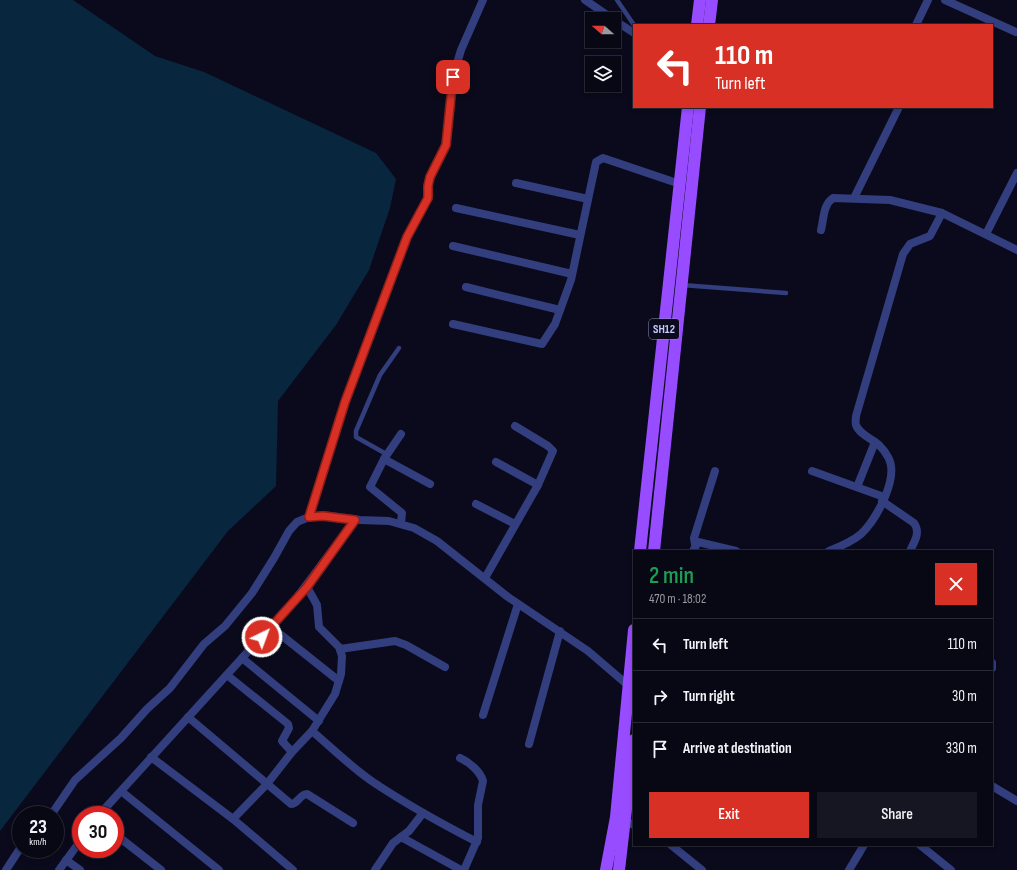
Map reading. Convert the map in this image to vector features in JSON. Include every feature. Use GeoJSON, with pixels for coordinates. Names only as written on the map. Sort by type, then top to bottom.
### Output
{"type":"FeatureCollection","features":[{"type":"Feature","properties":{"kind":"main road"},"geometry":{"type":"LineString","coordinates":[[698,24],[700,0]]}},
{"type":"Feature","properties":{"kind":"main road"},"geometry":{"type":"LineString","coordinates":[[709,24],[712,0]]}},
{"type":"Feature","properties":{"kind":"main road","name":"SH12"},"geometry":{"type":"LineString","coordinates":[[640,550],[688,108]]}},
{"type":"Feature","properties":{"kind":"main road"},"geometry":{"type":"LineString","coordinates":[[654,550],[700,108]]}},
{"type":"Feature","properties":{"kind":"main road"},"geometry":{"type":"LineString","coordinates":[[606,870],[616,817],[630,687],[633,644]]}},
{"type":"Feature","properties":{"kind":"main road"},"geometry":{"type":"LineString","coordinates":[[619,870],[630,823],[633,761]]}},
{"type":"Feature","properties":{"kind":"street"},"geometry":{"type":"LineString","coordinates":[[309,517],[345,402],[407,237],[428,198],[430,177],[446,145],[453,77],[461,50],[483,0]]}},
{"type":"Feature","properties":{"kind":"street"},"geometry":{"type":"LineString","coordinates":[[585,0],[603,12]]}},
{"type":"Feature","properties":{"kind":"street"},"geometry":{"type":"LineString","coordinates":[[916,24],[928,0]]}},
{"type":"Feature","properties":{"kind":"street"},"geometry":{"type":"LineString","coordinates":[[945,0],[1016,32]]}},
{"type":"Feature","properties":{"kind":"street"},"geometry":{"type":"LineString","coordinates":[[621,24],[633,32]]}},
{"type":"Feature","properties":{"kind":"street"},"geometry":{"type":"LineString","coordinates":[[854,198],[899,108]]}},
{"type":"Feature","properties":{"kind":"street"},"geometry":{"type":"LineString","coordinates":[[453,324],[542,344],[555,324],[572,274],[596,162],[603,158],[680,184]]}},
{"type":"Feature","properties":{"kind":"street"},"geometry":{"type":"LineString","coordinates":[[986,234],[1017,173]]}},
{"type":"Feature","properties":{"kind":"street"},"geometry":{"type":"LineString","coordinates":[[516,183],[588,199]]}},
{"type":"Feature","properties":{"kind":"street"},"geometry":{"type":"LineString","coordinates":[[821,230],[828,202],[833,198],[890,200],[942,213],[1017,250]]}},
{"type":"Feature","properties":{"kind":"street"},"geometry":{"type":"LineString","coordinates":[[456,208],[580,235]]}},
{"type":"Feature","properties":{"kind":"street"},"geometry":{"type":"LineString","coordinates":[[831,550],[860,535],[871,524],[883,499],[891,477],[892,468],[889,458],[875,442],[859,431],[856,425],[856,416],[902,254],[910,244],[930,236],[942,213]]}},
{"type":"Feature","properties":{"kind":"street"},"geometry":{"type":"LineString","coordinates":[[453,246],[572,274]]}},
{"type":"Feature","properties":{"kind":"street"},"geometry":{"type":"LineString","coordinates":[[466,287],[560,310]]}},
{"type":"Feature","properties":{"kind":"street"},"geometry":{"type":"LineString","coordinates":[[485,578],[538,485],[552,451],[548,446],[515,426]]}},
{"type":"Feature","properties":{"kind":"street"},"geometry":{"type":"LineString","coordinates":[[401,434],[386,457],[370,487],[402,512],[401,523]]}},
{"type":"Feature","properties":{"kind":"street"},"geometry":{"type":"LineString","coordinates":[[857,487],[875,442]]}},
{"type":"Feature","properties":{"kind":"street"},"geometry":{"type":"LineString","coordinates":[[386,457],[430,484]]}},
{"type":"Feature","properties":{"kind":"street"},"geometry":{"type":"LineString","coordinates":[[496,462],[538,485]]}},
{"type":"Feature","properties":{"kind":"street"},"geometry":{"type":"LineString","coordinates":[[694,548],[694,538],[715,471]]}},
{"type":"Feature","properties":{"kind":"street"},"geometry":{"type":"LineString","coordinates":[[812,471],[857,487],[883,499],[914,523],[917,527],[917,536],[910,550]]}},
{"type":"Feature","properties":{"kind":"street"},"geometry":{"type":"LineString","coordinates":[[476,504],[515,524]]}},
{"type":"Feature","properties":{"kind":"street"},"geometry":{"type":"LineString","coordinates":[[57,806],[75,780],[121,738],[170,688],[204,644],[225,626],[252,592],[289,531],[297,522],[309,517],[323,516],[401,523],[437,541],[518,604],[588,651],[630,687]]}},
{"type":"Feature","properties":{"kind":"street"},"geometry":{"type":"LineString","coordinates":[[107,806],[307,587],[355,520]]}},
{"type":"Feature","properties":{"kind":"street"},"geometry":{"type":"LineString","coordinates":[[694,548],[698,542],[704,542],[732,550]]}},
{"type":"Feature","properties":{"kind":"street"},"geometry":{"type":"LineString","coordinates":[[233,819],[267,784],[292,752],[312,731],[335,694],[341,674],[342,656],[336,643],[319,627],[317,605],[307,587]]}},
{"type":"Feature","properties":{"kind":"street"},"geometry":{"type":"LineString","coordinates":[[483,715],[518,604]]}},
{"type":"Feature","properties":{"kind":"street"},"geometry":{"type":"LineString","coordinates":[[271,627],[339,681]]}},
{"type":"Feature","properties":{"kind":"street"},"geometry":{"type":"LineString","coordinates":[[529,744],[560,631]]}},
{"type":"Feature","properties":{"kind":"street"},"geometry":{"type":"LineString","coordinates":[[340,649],[395,641],[406,645],[446,667]]}},
{"type":"Feature","properties":{"kind":"street"},"geometry":{"type":"LineString","coordinates":[[242,658],[319,721]]}},
{"type":"Feature","properties":{"kind":"street"},"geometry":{"type":"LineString","coordinates":[[227,675],[288,724],[289,728],[282,741],[292,752]]}},
{"type":"Feature","properties":{"kind":"street"},"geometry":{"type":"LineString","coordinates":[[188,717],[291,804],[296,803],[303,795],[307,794],[352,823]]}},
{"type":"Feature","properties":{"kind":"street"},"geometry":{"type":"LineString","coordinates":[[312,731],[363,774],[423,813],[477,842]]}},
{"type":"Feature","properties":{"kind":"street"},"geometry":{"type":"LineString","coordinates":[[151,757],[233,819],[293,870]]}},
{"type":"Feature","properties":{"kind":"street"},"geometry":{"type":"LineString","coordinates":[[401,836],[463,870],[477,842],[480,831],[478,805],[483,781],[479,774],[467,762],[460,758]]}},
{"type":"Feature","properties":{"kind":"street"},"geometry":{"type":"LineString","coordinates":[[993,787],[1017,801]]}},
{"type":"Feature","properties":{"kind":"street"},"geometry":{"type":"LineString","coordinates":[[121,790],[219,870]]}},
{"type":"Feature","properties":{"kind":"street"},"geometry":{"type":"LineString","coordinates":[[375,870],[393,843],[409,831],[423,813]]}},
{"type":"Feature","properties":{"kind":"street"},"geometry":{"type":"LineString","coordinates":[[124,841],[161,870]]}},
{"type":"Feature","properties":{"kind":"street"},"geometry":{"type":"LineString","coordinates":[[672,846],[702,870]]}},
{"type":"Feature","properties":{"kind":"street"},"geometry":{"type":"LineString","coordinates":[[849,870],[863,846]]}},
{"type":"Feature","properties":{"kind":"street"},"geometry":{"type":"LineString","coordinates":[[921,846],[951,870]]}},
{"type":"Feature","properties":{"kind":"street"},"geometry":{"type":"LineString","coordinates":[[59,870],[72,852]]}},
{"type":"Feature","properties":{"kind":"street"},"geometry":{"type":"LineString","coordinates":[[6,870],[14,858]]}},
{"type":"Feature","properties":{"kind":"street"},"geometry":{"type":"LineString","coordinates":[[66,860],[80,870]]}},
{"type":"Feature","properties":{"kind":"lane"},"geometry":{"type":"LineString","coordinates":[[617,0],[633,24]]}},
{"type":"Feature","properties":{"kind":"lane"},"geometry":{"type":"LineString","coordinates":[[669,284],[786,294]]}},
{"type":"Feature","properties":{"kind":"lane"},"geometry":{"type":"LineString","coordinates":[[386,457],[360,441],[356,437],[356,431],[380,375],[399,348]]}},
{"type":"Feature","properties":{"kind":"water"},"geometry":{"type":"Polygon","coordinates":[[[0,0],[73,0],[155,56],[204,72],[376,153],[396,179],[390,208],[369,270],[336,325],[278,401],[276,486],[228,531],[19,806],[12,806],[12,815],[0,831],[0,0]]]}},
{"type":"Feature","properties":{"kind":"route"},"geometry":{"type":"LineString","coordinates":[[262,637],[307,587],[355,520],[323,516],[309,517],[345,402],[407,237],[426,205],[430,177],[446,145],[453,77]]}}]}
